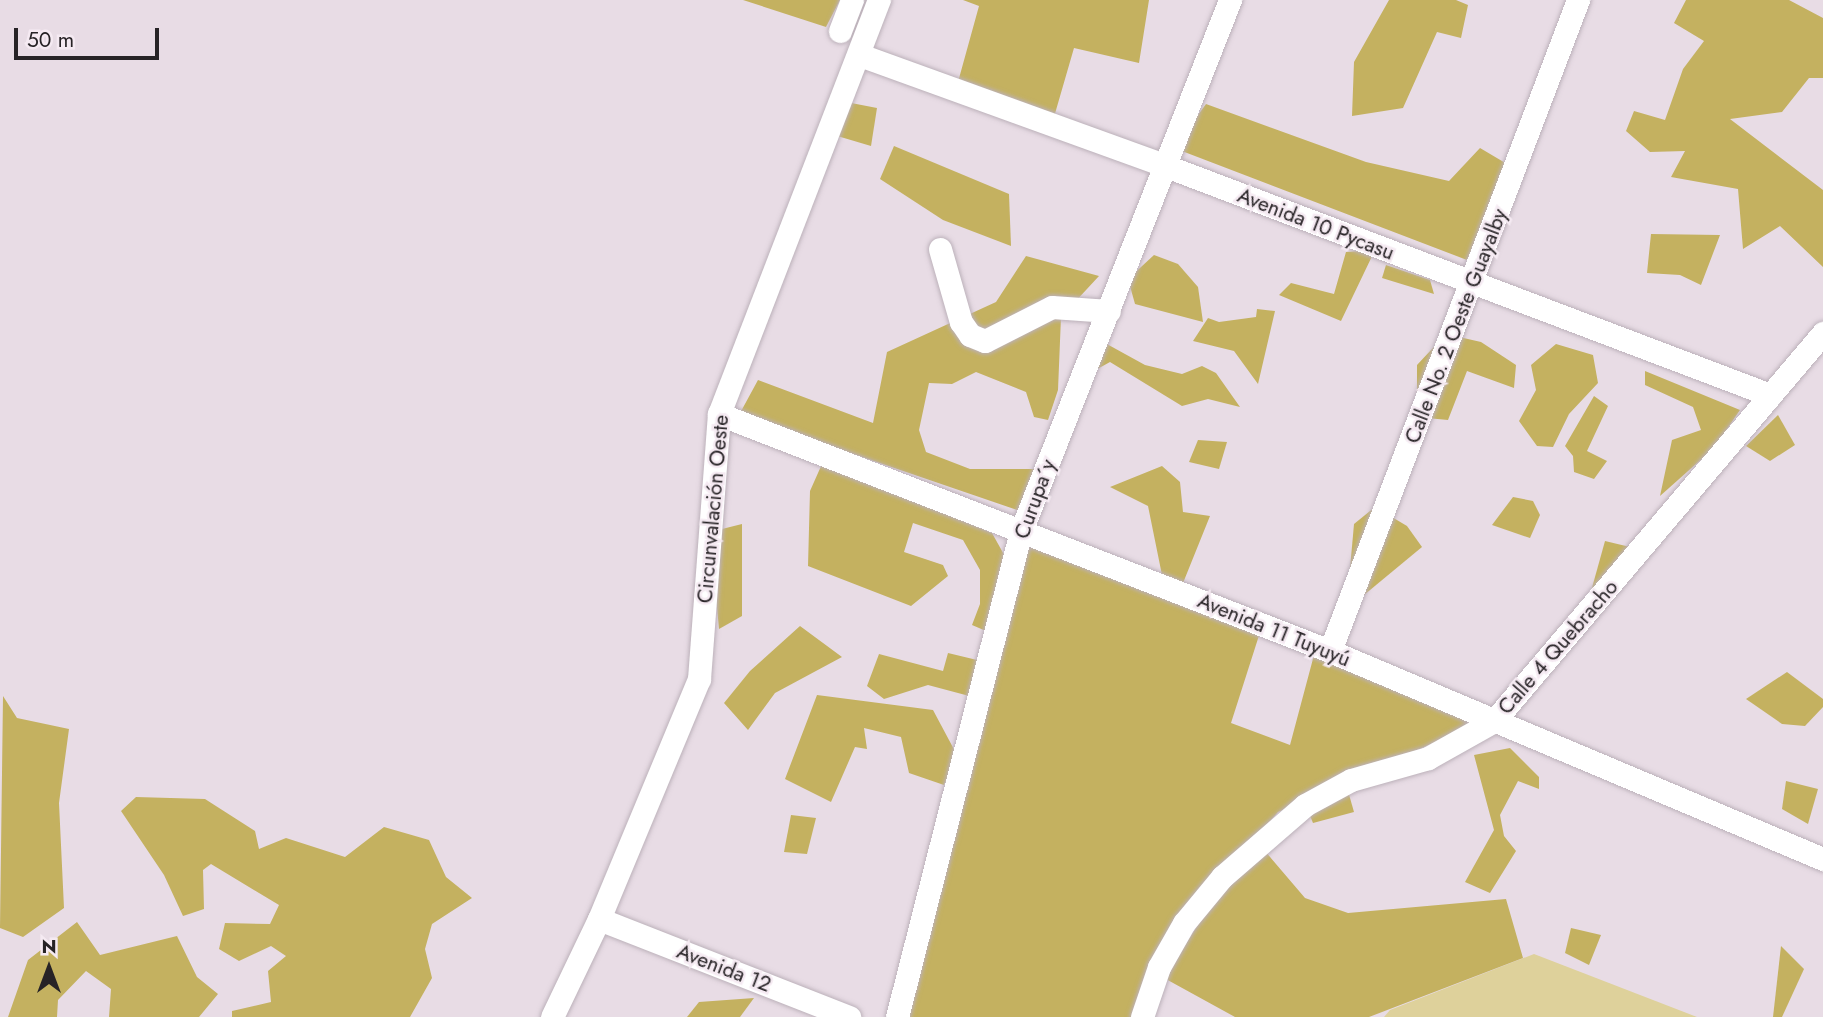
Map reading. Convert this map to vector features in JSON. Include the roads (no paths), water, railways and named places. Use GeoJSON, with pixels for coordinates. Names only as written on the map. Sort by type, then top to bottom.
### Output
{"type":"FeatureCollection","features":[{"type":"Feature","properties":{"kind":"street"},"geometry":{"type":"LineString","coordinates":[[840,31],[852,0]]}},
{"type":"Feature","properties":{"kind":"street","name":"Circunvalación Oeste"},"geometry":{"type":"LineString","coordinates":[[552,1017],[599,919],[699,679],[719,414],[860,55],[879,0]]}},
{"type":"Feature","properties":{"kind":"street","name":"Curupa´y"},"geometry":{"type":"LineString","coordinates":[[897,1017],[1021,531],[1230,0]]}},
{"type":"Feature","properties":{"kind":"street","name":"Calle No. 2 Oeste Guayalby"},"geometry":{"type":"LineString","coordinates":[[1330,651],[1474,285],[1578,0]]}},
{"type":"Feature","properties":{"kind":"street","name":"Avenida 10 Pycasu"},"geometry":{"type":"LineString","coordinates":[[860,55],[1166,166],[1770,396]]}},
{"type":"Feature","properties":{"kind":"street"},"geometry":{"type":"LineString","coordinates":[[940,249],[961,323],[971,335],[985,341],[1052,307],[1109,311]]}},
{"type":"Feature","properties":{"kind":"street","name":"Calle 4 Quebracho"},"geometry":{"type":"LineString","coordinates":[[1142,1017],[1159,967],[1184,923],[1255,845],[1305,805],[1345,784],[1428,758],[1494,721],[1823,333]]}},
{"type":"Feature","properties":{"kind":"street","name":"Avenida 11 Tuyuyú"},"geometry":{"type":"LineString","coordinates":[[719,414],[1330,651],[1823,859]]}},
{"type":"Feature","properties":{"kind":"street","name":"Avenida 12"},"geometry":{"type":"LineString","coordinates":[[599,919],[849,1017]]}}]}
